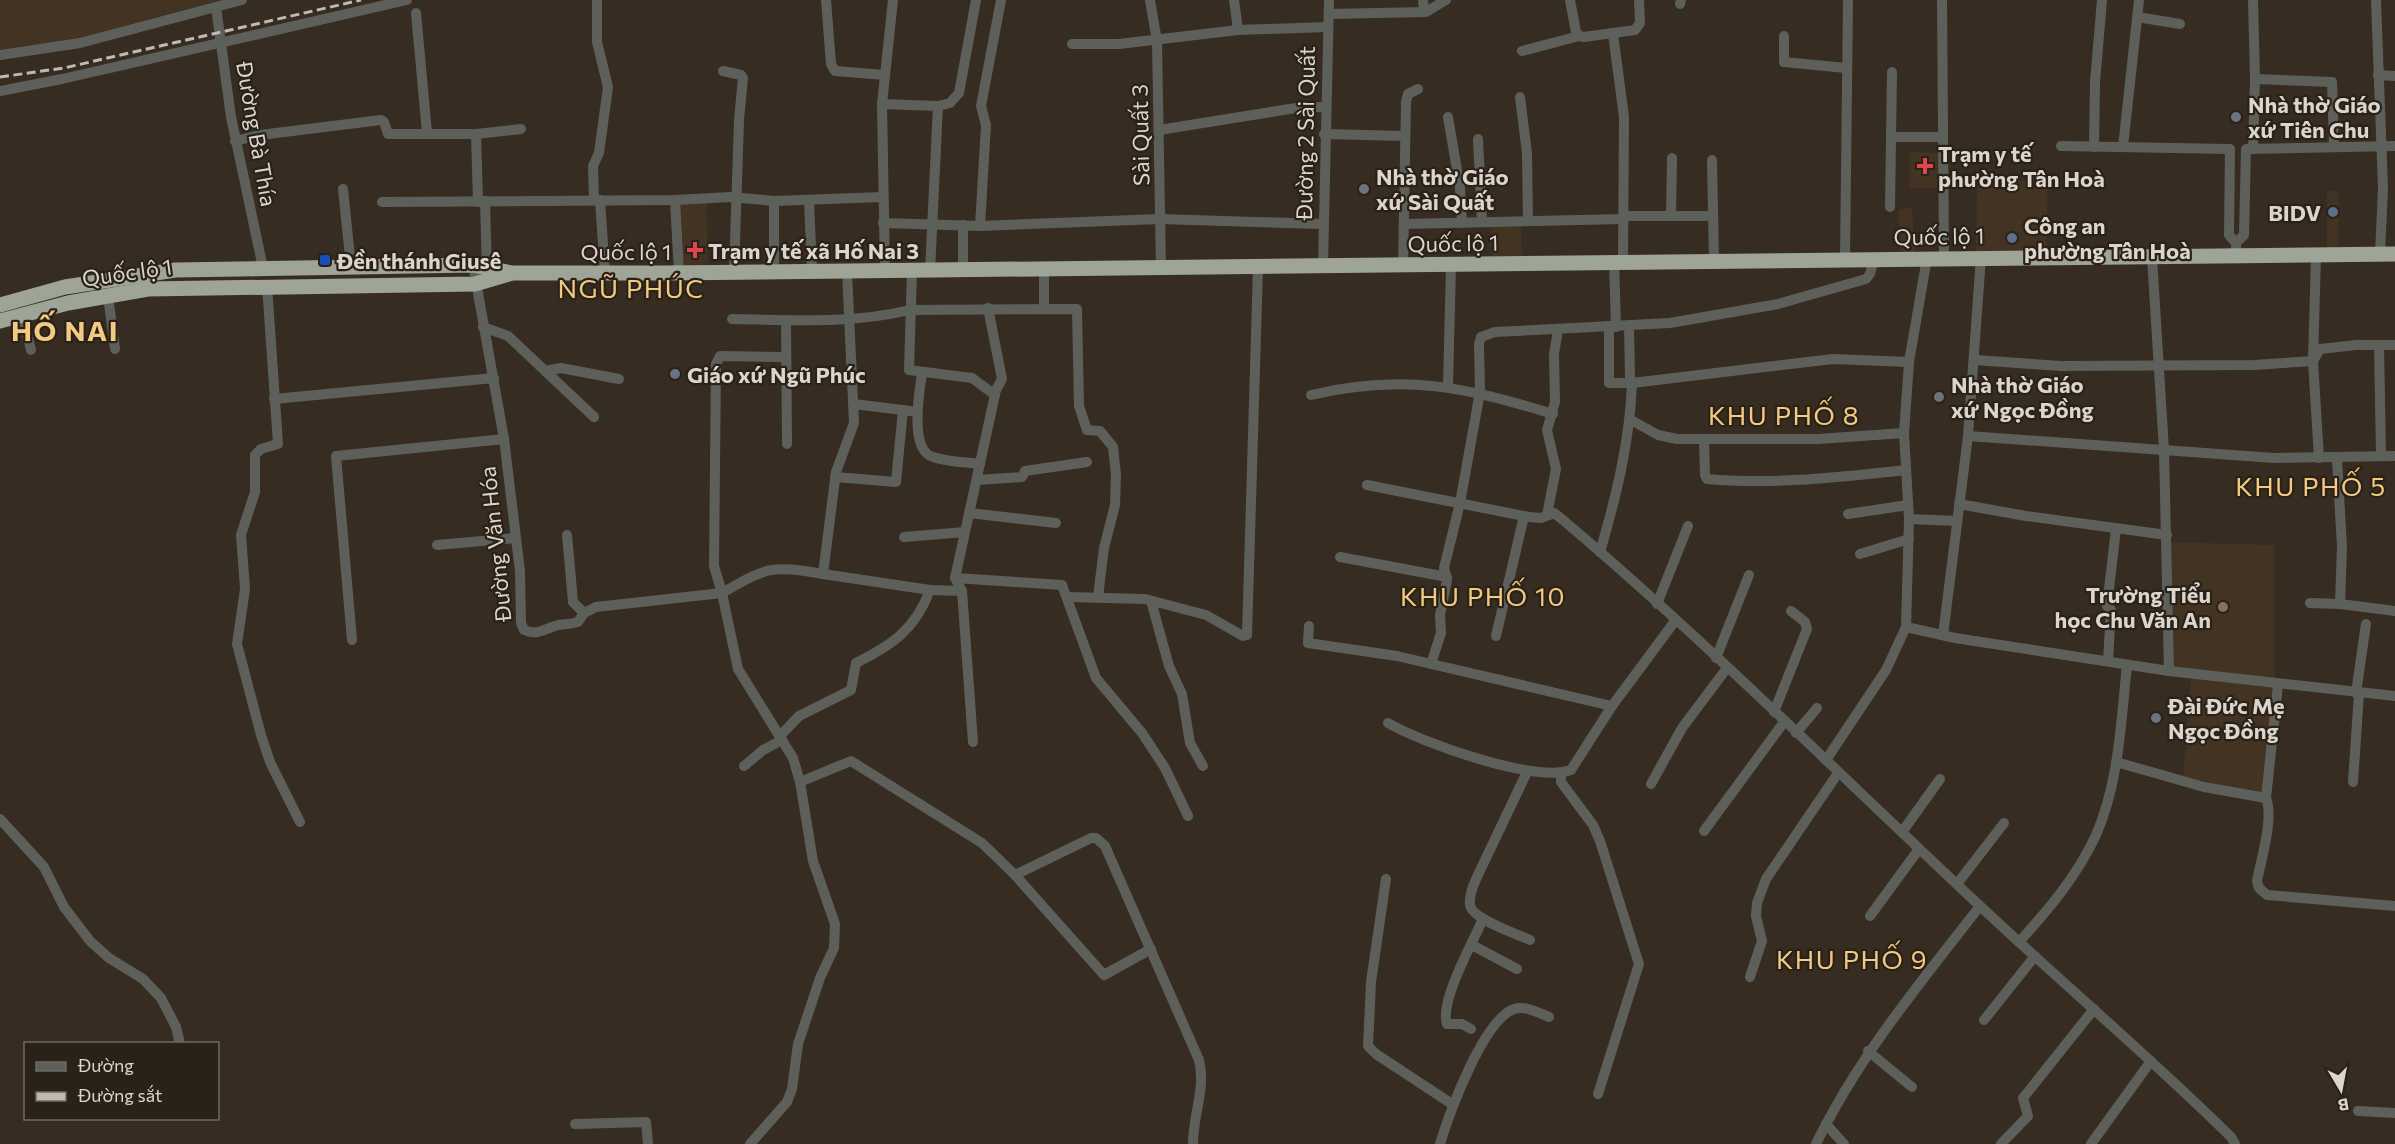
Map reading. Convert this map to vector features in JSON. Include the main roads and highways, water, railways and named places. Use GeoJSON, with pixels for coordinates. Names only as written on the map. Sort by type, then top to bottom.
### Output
{"type":"FeatureCollection","features":[{"type":"Feature","properties":{"kind":"highway","name":"Quốc lộ 1"},"geometry":{"type":"LineString","coordinates":[[0,321],[108,296],[185,287],[512,273],[1161,269],[1618,261],[2152,257],[2236,250],[2316,255],[2387,254]]}},
{"type":"Feature","properties":{"kind":"highway","name":"Quốc lộ 1"},"geometry":{"type":"LineString","coordinates":[[0,305],[65,287],[130,275],[175,270],[351,267],[480,274]]}},
{"type":"Feature","properties":{"kind":"highway"},"geometry":{"type":"LineString","coordinates":[[263,268],[267,285]]}},
{"type":"Feature","properties":{"kind":"railway"},"geometry":{"type":"LineString","coordinates":[[0,77],[64,68],[361,0]]}},
{"type":"Feature","properties":{"kind":"place","name":"Nhà thờ Giáo xứ Tiên Chu"},"geometry":{"type":"Point","coordinates":[2236,117]}},
{"type":"Feature","properties":{"kind":"place","name":"Trạm y tế phường Tân Hoà"},"geometry":{"type":"Point","coordinates":[1925,166]}},
{"type":"Feature","properties":{"kind":"place","name":"Nhà thờ Giáo xứ Sài Quất"},"geometry":{"type":"Point","coordinates":[1364,189]}},
{"type":"Feature","properties":{"kind":"place","name":"BIDV"},"geometry":{"type":"Point","coordinates":[2333,212]}},
{"type":"Feature","properties":{"kind":"place","name":"Công an phường Tân Hoà"},"geometry":{"type":"Point","coordinates":[2012,238]}},
{"type":"Feature","properties":{"kind":"place","name":"Trạm y tế xã Hố Nai 3"},"geometry":{"type":"Point","coordinates":[695,250]}},
{"type":"Feature","properties":{"kind":"place","name":"Đền thánh Giusê"},"geometry":{"type":"Point","coordinates":[325,260]}},
{"type":"Feature","properties":{"kind":"place","name":"Giáo xứ Ngũ Phúc"},"geometry":{"type":"Point","coordinates":[675,374]}},
{"type":"Feature","properties":{"kind":"place","name":"Nhà thờ Giáo xứ Ngọc Đồng"},"geometry":{"type":"Point","coordinates":[1939,397]}},
{"type":"Feature","properties":{"kind":"place","name":"Trường Tiểu học Chu Văn An"},"geometry":{"type":"Point","coordinates":[2223,607]}},
{"type":"Feature","properties":{"kind":"place","name":"Đài Đức Mẹ Ngọc Đồng"},"geometry":{"type":"Point","coordinates":[2156,718]}},
{"type":"Feature","properties":{"kind":"district","name":"NGŨ PHÚC"},"geometry":{"type":"Point","coordinates":[631,287]}},
{"type":"Feature","properties":{"kind":"district","name":"HỐ NAI"},"geometry":{"type":"Point","coordinates":[65,330]}},
{"type":"Feature","properties":{"kind":"district","name":"KHU PHỐ 8"},"geometry":{"type":"Point","coordinates":[1784,414]}},
{"type":"Feature","properties":{"kind":"district","name":"KHU PHỐ 5"},"geometry":{"type":"Point","coordinates":[2311,485]}},
{"type":"Feature","properties":{"kind":"district","name":"KHU PHỐ 10"},"geometry":{"type":"Point","coordinates":[1483,595]}},
{"type":"Feature","properties":{"kind":"district","name":"KHU PHỐ 9"},"geometry":{"type":"Point","coordinates":[1852,958]}}]}
